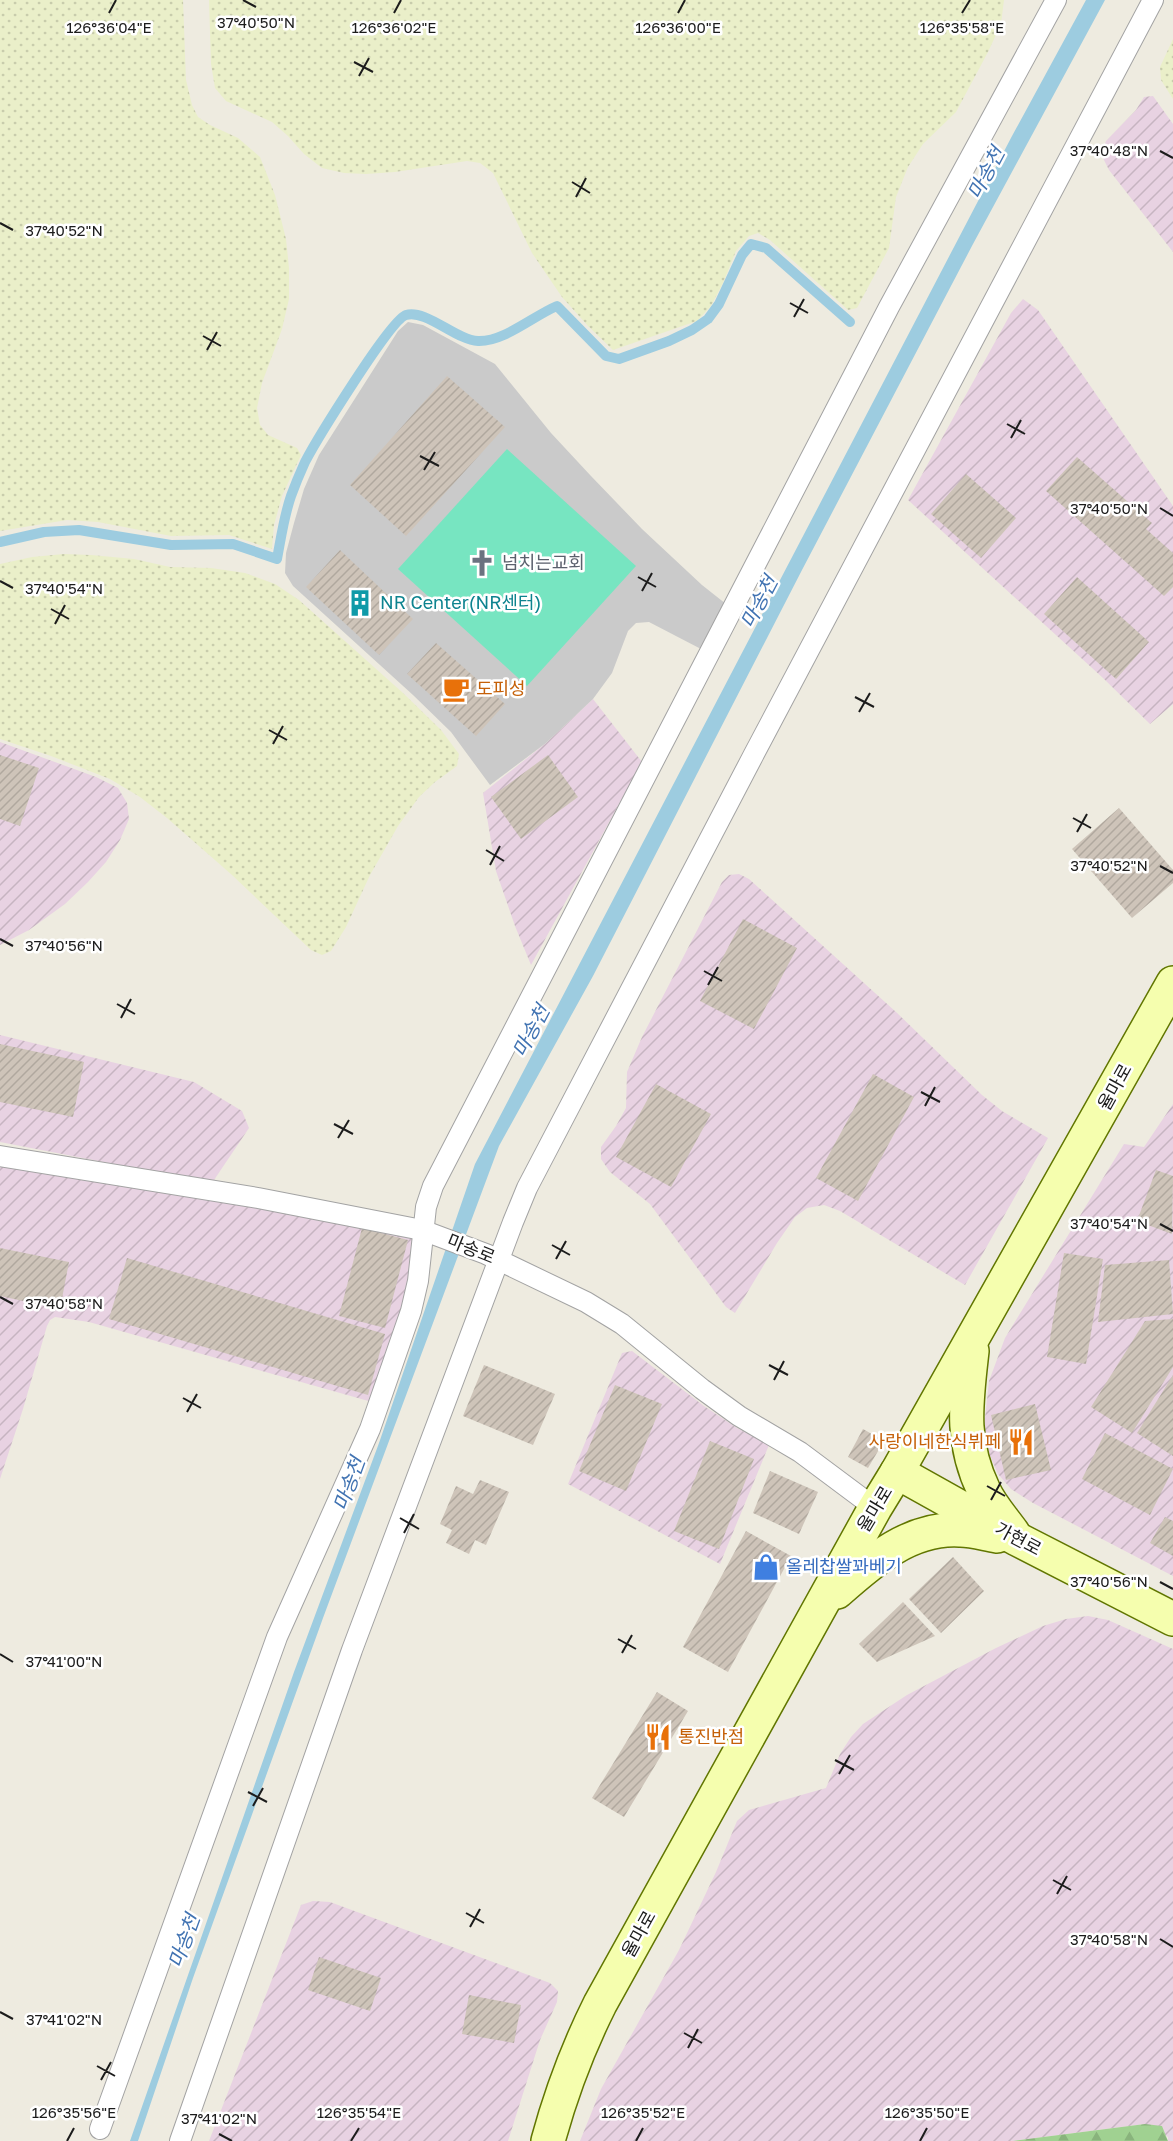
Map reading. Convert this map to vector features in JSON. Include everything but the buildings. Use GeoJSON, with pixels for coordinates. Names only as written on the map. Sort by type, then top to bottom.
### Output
{"type":"FeatureCollection","features":[{"type":"Feature","properties":{"kind":"street","name":"율마로"},"geometry":{"type":"LineString","coordinates":[[548,2141],[561,2094],[578,2048],[600,2004],[818,1609],[1173,983]]}},
{"type":"Feature","properties":{"kind":"street"},"geometry":{"type":"LineString","coordinates":[[974,1336],[965,1411],[967,1437],[973,1465],[985,1493],[1017,1539]]}},
{"type":"Feature","properties":{"kind":"street","name":"가현로"},"geometry":{"type":"LineString","coordinates":[[897,1472],[1017,1539],[1173,1619]]}},
{"type":"Feature","properties":{"kind":"street"},"geometry":{"type":"LineString","coordinates":[[818,1609],[867,1565],[894,1546],[923,1534],[959,1530],[1017,1539]]}},
{"type":"Feature","properties":{"kind":"lane"},"geometry":{"type":"LineString","coordinates":[[100,2129],[277,1637],[370,1429],[411,1311],[430,1233],[426,1207],[433,1186],[889,307],[1056,0]]}},
{"type":"Feature","properties":{"kind":"lane"},"geometry":{"type":"LineString","coordinates":[[180,2141],[493,1257],[863,548],[1153,0]]}},
{"type":"Feature","properties":{"kind":"lane","name":"마송로"},"geometry":{"type":"LineString","coordinates":[[0,1156],[258,1198],[430,1233],[493,1257],[586,1302],[622,1324],[711,1396],[739,1416],[800,1452],[875,1508]]}},
{"type":"Feature","properties":{"kind":"shaded area"},"geometry":{"type":"Polygon","coordinates":[[[1153,96],[1173,124],[1173,252],[1109,170],[1101,154],[1106,141],[1136,110],[1144,97],[1153,96]]]}},
{"type":"Feature","properties":{"kind":"shaded area"},"geometry":{"type":"Polygon","coordinates":[[[1023,299],[1038,310],[1173,506],[1173,704],[1150,724],[1103,678],[908,500],[1011,313],[1023,299]]]}},
{"type":"Feature","properties":{"kind":"shaded area","name":"넘치는교회"},"geometry":{"type":"Polygon","coordinates":[[[408,322],[423,325],[495,364],[551,433],[642,529],[702,585],[726,604],[701,649],[649,622],[636,623],[628,631],[612,673],[593,699],[546,743],[490,785],[451,732],[293,586],[285,573],[286,553],[294,523],[304,489],[319,455],[398,331],[408,322]]]}},
{"type":"Feature","properties":{"kind":"shaded area"},"geometry":{"type":"Polygon","coordinates":[[[593,699],[642,762],[531,965],[496,871],[483,793],[546,743],[593,699]]]}},
{"type":"Feature","properties":{"kind":"shaded area"},"geometry":{"type":"Polygon","coordinates":[[[0,742],[96,777],[118,788],[127,803],[129,819],[120,840],[106,862],[88,882],[65,904],[29,930],[0,945],[0,742]]]}},
{"type":"Feature","properties":{"kind":"shaded area"},"geometry":{"type":"Polygon","coordinates":[[[739,874],[749,879],[896,1012],[982,1095],[1002,1111],[1048,1138],[965,1285],[840,1211],[824,1205],[807,1208],[795,1217],[735,1313],[726,1307],[650,1204],[610,1172],[601,1159],[601,1147],[626,1108],[627,1072],[642,1037],[722,882],[729,875],[739,874]]]}},
{"type":"Feature","properties":{"kind":"shaded area"},"geometry":{"type":"Polygon","coordinates":[[[0,1035],[194,1082],[242,1111],[249,1128],[212,1183],[0,1142],[0,1035]]]}},
{"type":"Feature","properties":{"kind":"shaded area"},"geometry":{"type":"Polygon","coordinates":[[[1173,1104],[1173,1576],[1033,1503],[1011,1489],[998,1474],[989,1453],[984,1428],[989,1381],[1005,1338],[1124,1144],[1144,1147],[1173,1104]]]}},
{"type":"Feature","properties":{"kind":"shaded area"},"geometry":{"type":"Polygon","coordinates":[[[0,1164],[404,1233],[412,1238],[412,1268],[403,1307],[372,1402],[89,1322],[55,1317],[47,1326],[0,1479],[0,1164]]]}},
{"type":"Feature","properties":{"kind":"shaded area"},"geometry":{"type":"Polygon","coordinates":[[[632,1351],[704,1406],[737,1428],[769,1445],[720,1564],[568,1484],[622,1353],[632,1351]]]}},
{"type":"Feature","properties":{"kind":"shaded area"},"geometry":{"type":"Polygon","coordinates":[[[1088,1616],[1108,1620],[1173,1649],[1173,2141],[1168,2141],[1168,2137],[1145,2124],[1013,2141],[580,2141],[601,2089],[679,1950],[737,1821],[749,1810],[826,1788],[840,1754],[851,1737],[863,1724],[907,1695],[1043,1626],[1066,1619],[1088,1616]]]}},
{"type":"Feature","properties":{"kind":"shaded area"},"geometry":{"type":"Polygon","coordinates":[[[313,1901],[330,1902],[550,1983],[558,1991],[557,2002],[540,2040],[508,2141],[209,2141],[301,1905],[313,1901]]]}},
{"type":"Feature","properties":{"kind":"green space"},"geometry":{"type":"Polygon","coordinates":[[[0,0],[183,0],[186,80],[192,105],[198,117],[238,138],[260,157],[275,195],[286,239],[289,299],[282,329],[262,383],[257,408],[260,425],[268,435],[297,448],[301,455],[282,496],[274,525],[272,549],[229,535],[171,536],[98,522],[67,520],[0,531],[0,0]]]}},
{"type":"Feature","properties":{"kind":"green space"},"geometry":{"type":"Polygon","coordinates":[[[209,0],[1004,0],[1001,24],[956,112],[923,144],[908,167],[896,197],[889,248],[857,308],[848,310],[770,240],[758,233],[749,236],[736,251],[711,306],[697,321],[613,350],[562,297],[532,253],[493,173],[480,163],[467,161],[366,174],[344,173],[322,168],[304,154],[272,122],[226,101],[215,88],[211,64],[209,0]]]}},
{"type":"Feature","properties":{"kind":"green space"},"geometry":{"type":"Polygon","coordinates":[[[1173,39],[1173,99],[1161,80],[1160,67],[1173,39]]]}},
{"type":"Feature","properties":{"kind":"green space"},"geometry":{"type":"Polygon","coordinates":[[[507,449],[636,566],[527,686],[398,569],[507,449]]]}},
{"type":"Feature","properties":{"kind":"green space"},"geometry":{"type":"Polygon","coordinates":[[[64,554],[134,559],[170,567],[211,568],[245,573],[275,584],[299,600],[403,693],[441,730],[459,754],[457,766],[419,797],[398,826],[370,875],[346,927],[331,951],[322,955],[311,950],[232,875],[140,797],[110,779],[0,739],[0,564],[32,557],[64,554]]]}},
{"type":"Feature","properties":{"kind":"green space"},"geometry":{"type":"Polygon","coordinates":[[[1145,2124],[1162,2126],[1168,2141],[1013,2141],[1145,2124]]]}},
{"type":"Feature","properties":{"kind":"water"},"geometry":{"type":"Polygon","coordinates":[[[1086,0],[1105,0],[973,244],[593,976],[499,1146],[323,1618],[193,1978],[138,2141],[130,2141],[294,1672],[379,1443],[475,1164],[1012,136],[1086,0]]]}},
{"type":"Feature","properties":{"kind":"waterway"},"geometry":{"type":"LineString","coordinates":[[0,542],[44,532],[79,530],[171,545],[233,544],[277,559],[289,504],[305,462],[370,358],[385,337],[406,315],[423,316],[460,336],[478,341],[508,333],[557,306],[606,356],[619,359],[669,341],[708,319],[719,304],[742,255],[751,244],[766,248],[850,322]]}},
{"type":"Feature","properties":{"kind":"place","name":"넘치는교회"},"geometry":{"type":"Point","coordinates":[482,563]}},
{"type":"Feature","properties":{"kind":"place","name":"NR Center(NR센터)"},"geometry":{"type":"Point","coordinates":[360,603]}},
{"type":"Feature","properties":{"kind":"place","name":"도피성"},"geometry":{"type":"Point","coordinates":[456,689]}},
{"type":"Feature","properties":{"kind":"place","name":"사랑이네한식뷔페"},"geometry":{"type":"Point","coordinates":[1021,1442]}},
{"type":"Feature","properties":{"kind":"place","name":"올레찹쌀꽈베기"},"geometry":{"type":"Point","coordinates":[766,1567]}},
{"type":"Feature","properties":{"kind":"place","name":"통진반점"},"geometry":{"type":"Point","coordinates":[658,1737]}},
{"type":"Feature","properties":{"kind":"water label","name":"마송천"},"geometry":{"type":"Point","coordinates":[986,173]}},
{"type":"Feature","properties":{"kind":"water label","name":"마송천"},"geometry":{"type":"Point","coordinates":[759,602]}},
{"type":"Feature","properties":{"kind":"water label","name":"마송천"},"geometry":{"type":"Point","coordinates":[531,1031]}},
{"type":"Feature","properties":{"kind":"water label","name":"마송천"},"geometry":{"type":"Point","coordinates":[349,1484]}},
{"type":"Feature","properties":{"kind":"water label","name":"마송천"},"geometry":{"type":"Point","coordinates":[184,1941]}}]}
